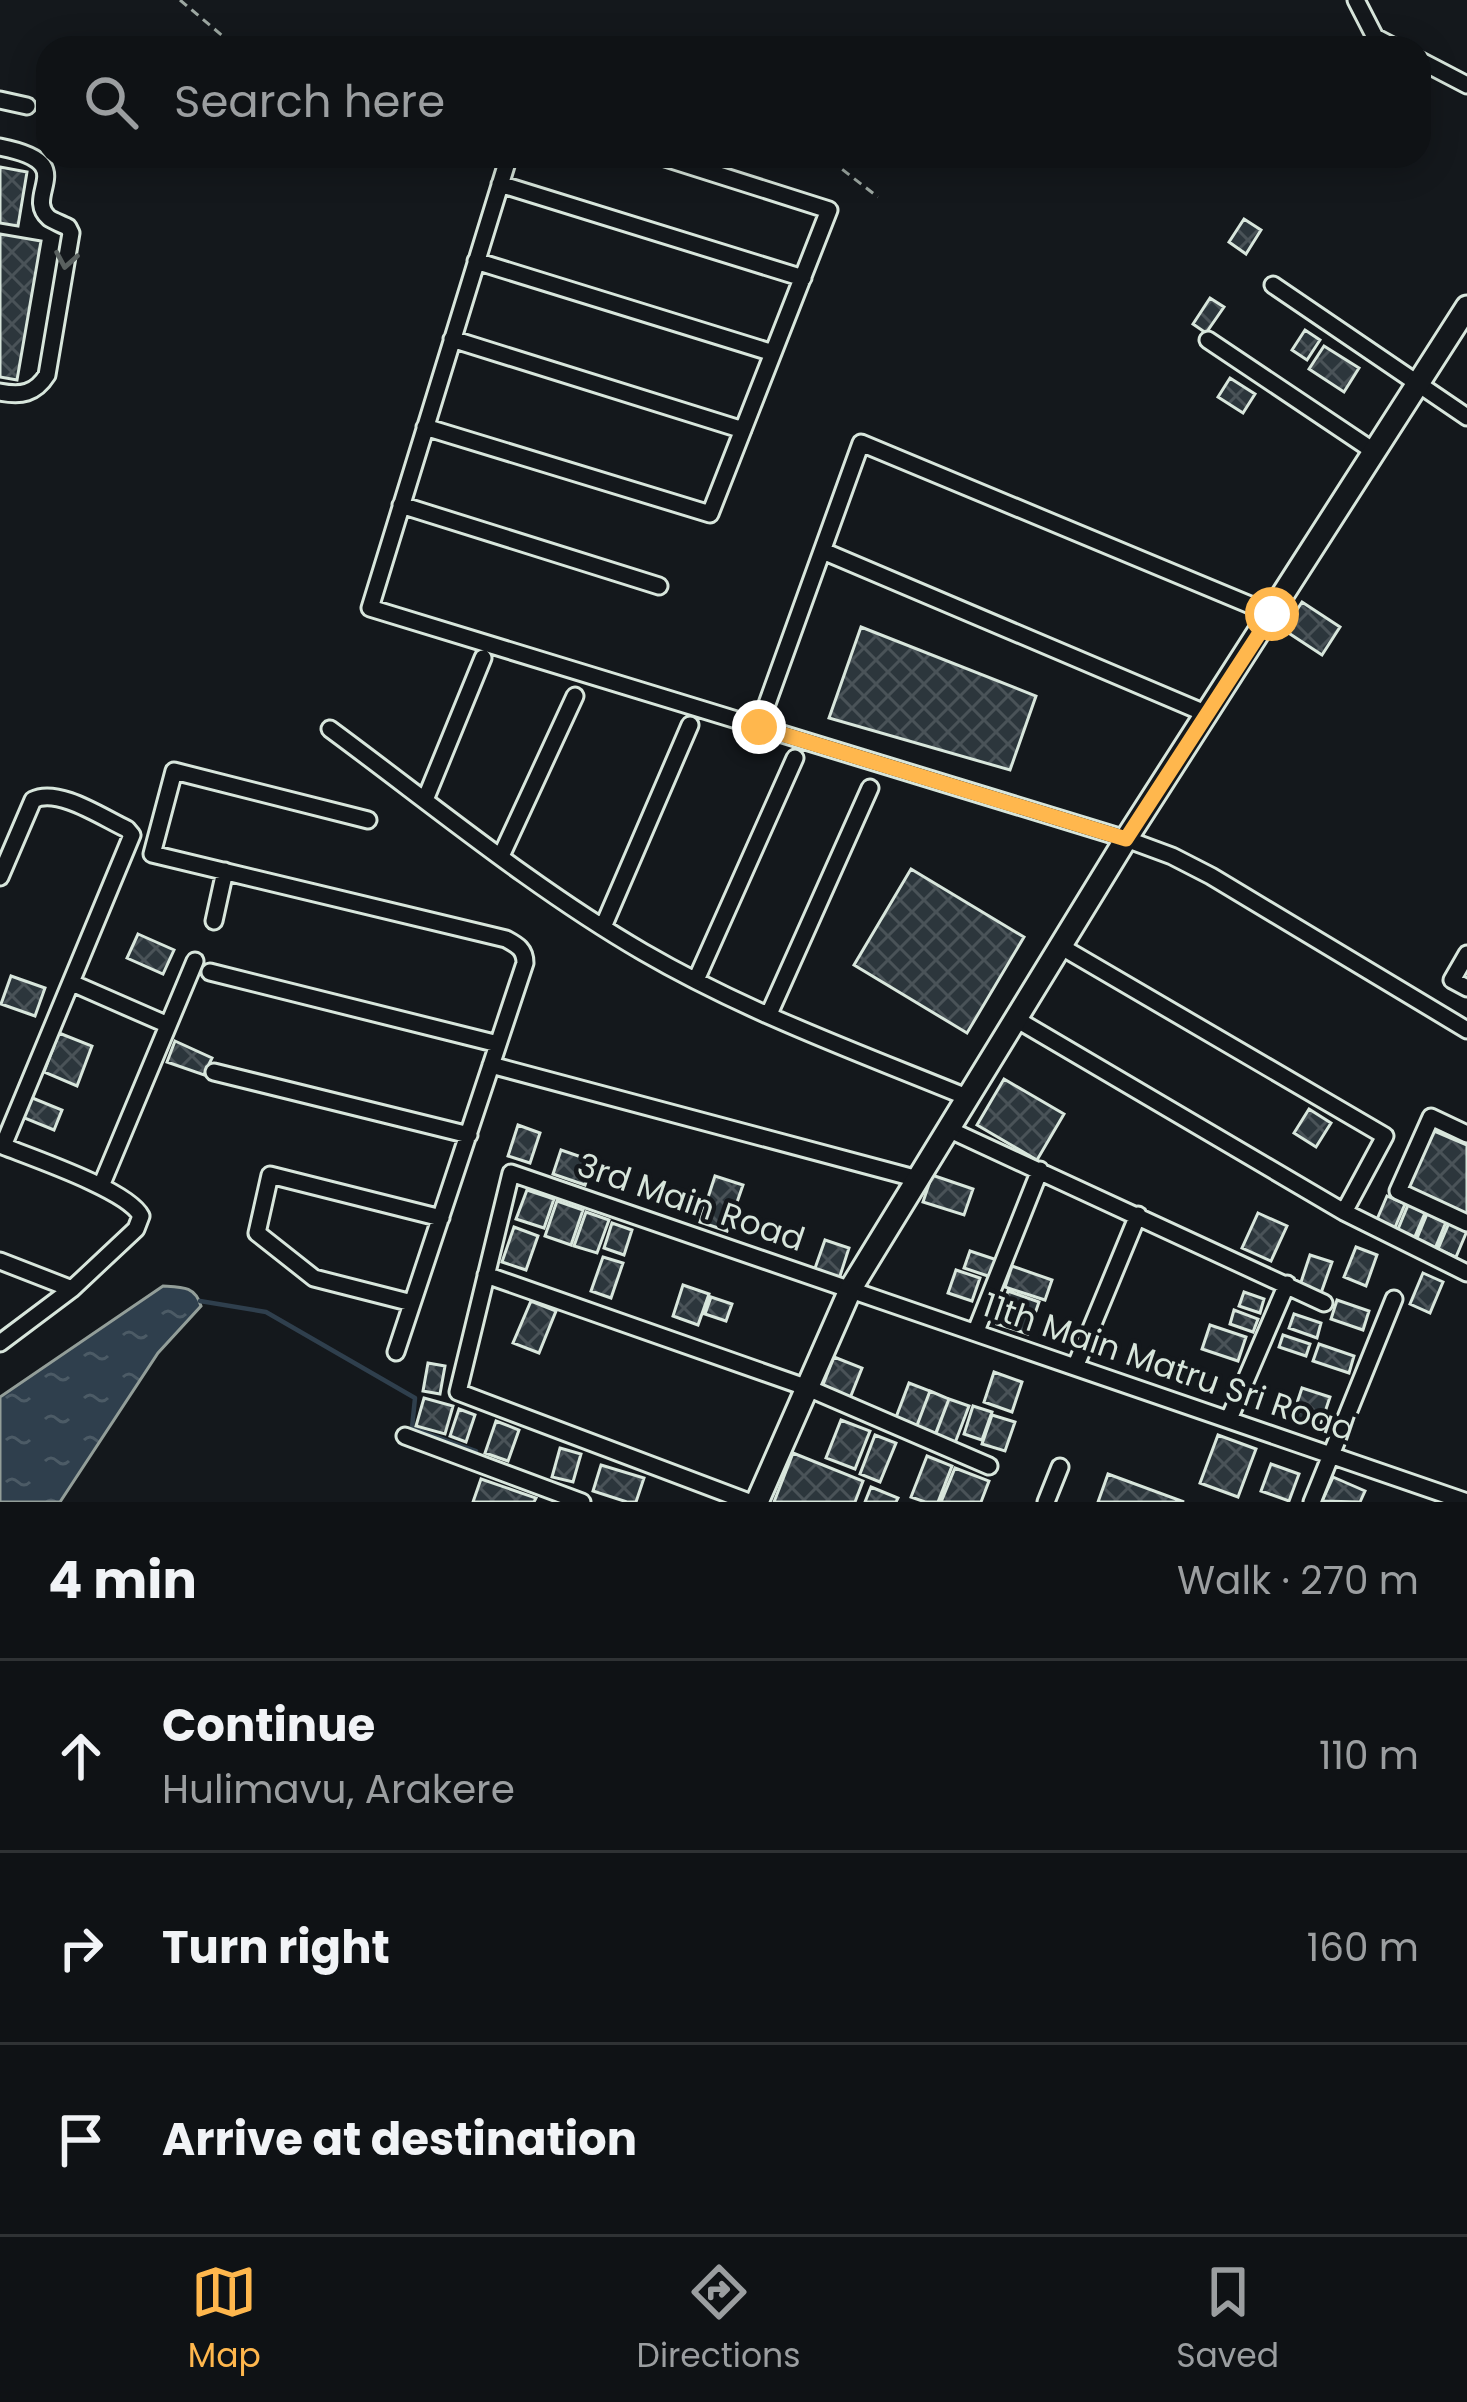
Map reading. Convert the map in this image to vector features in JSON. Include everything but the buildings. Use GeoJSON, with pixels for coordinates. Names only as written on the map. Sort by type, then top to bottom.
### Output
{"type":"FeatureCollection","features":[{"type":"Feature","properties":{"kind":"street"},"geometry":{"type":"LineString","coordinates":[[1356,0],[1374,36]]}},
{"type":"Feature","properties":{"kind":"street"},"geometry":{"type":"LineString","coordinates":[[1431,66],[1467,85]]}},
{"type":"Feature","properties":{"kind":"street"},"geometry":{"type":"LineString","coordinates":[[0,100],[28,106]]}},
{"type":"Feature","properties":{"kind":"street"},"geometry":{"type":"LineString","coordinates":[[0,147],[36,159]]}},
{"type":"Feature","properties":{"kind":"street"},"geometry":{"type":"LineString","coordinates":[[0,392],[29,393],[47,375],[71,233],[44,212],[43,168]]}},
{"type":"Feature","properties":{"kind":"street"},"geometry":{"type":"LineString","coordinates":[[505,168],[370,608],[1172,856],[1467,1030]]}},
{"type":"Feature","properties":{"kind":"street"},"geometry":{"type":"LineString","coordinates":[[425,427],[710,514],[830,210],[696,168]]}},
{"type":"Feature","properties":{"kind":"street"},"geometry":{"type":"LineString","coordinates":[[500,184],[802,278]]}},
{"type":"Feature","properties":{"kind":"street"},"geometry":{"type":"LineString","coordinates":[[476,261],[773,353]]}},
{"type":"Feature","properties":{"kind":"street"},"geometry":{"type":"LineString","coordinates":[[1273,285],[1467,416]]}},
{"type":"Feature","properties":{"kind":"street"},"geometry":{"type":"LineString","coordinates":[[989,1466],[808,1388],[486,1275],[458,1392],[753,1502],[808,1388],[851,1288],[1126,839],[1467,308]]}},
{"type":"Feature","properties":{"kind":"street"},"geometry":{"type":"LineString","coordinates":[[452,339],[743,430]]}},
{"type":"Feature","properties":{"kind":"street"},"geometry":{"type":"LineString","coordinates":[[1208,340],[1375,452]]}},
{"type":"Feature","properties":{"kind":"street"},"geometry":{"type":"LineString","coordinates":[[759,727],[861,443],[1272,614]]}},
{"type":"Feature","properties":{"kind":"street"},"geometry":{"type":"LineString","coordinates":[[401,506],[659,586]]}},
{"type":"Feature","properties":{"kind":"street"},"geometry":{"type":"LineString","coordinates":[[823,551],[1207,714]]}},
{"type":"Feature","properties":{"kind":"street"},"geometry":{"type":"LineString","coordinates":[[425,800],[483,658]]}},
{"type":"Feature","properties":{"kind":"street"},"geometry":{"type":"LineString","coordinates":[[501,856],[575,696]]}},
{"type":"Feature","properties":{"kind":"street"},"geometry":{"type":"LineString","coordinates":[[603,927],[690,725]]}},
{"type":"Feature","properties":{"kind":"street"},"geometry":{"type":"LineString","coordinates":[[331,729],[501,856],[645,953],[769,1014],[969,1098]]}},
{"type":"Feature","properties":{"kind":"street"},"geometry":{"type":"LineString","coordinates":[[696,980],[795,758]]}},
{"type":"Feature","properties":{"kind":"street"},"geometry":{"type":"LineString","coordinates":[[368,820],[173,771],[152,854],[506,939],[525,956],[396,1352]]}},
{"type":"Feature","properties":{"kind":"street"},"geometry":{"type":"LineString","coordinates":[[769,1014],[870,788]]}},
{"type":"Feature","properties":{"kind":"street"},"geometry":{"type":"LineString","coordinates":[[0,877],[33,800],[41,795],[58,797],[132,835],[2,1145],[101,1186],[136,1207],[141,1216],[136,1229],[72,1289],[0,1343]]}},
{"type":"Feature","properties":{"kind":"street"},"geometry":{"type":"LineString","coordinates":[[214,921],[225,872]]}},
{"type":"Feature","properties":{"kind":"street"},"geometry":{"type":"LineString","coordinates":[[1060,946],[1385,1136],[1344,1212]]}},
{"type":"Feature","properties":{"kind":"street"},"geometry":{"type":"LineString","coordinates":[[1467,955],[1452,980],[1467,988]]}},
{"type":"Feature","properties":{"kind":"street"},"geometry":{"type":"LineString","coordinates":[[101,1186],[194,961]]}},
{"type":"Feature","properties":{"kind":"street"},"geometry":{"type":"LineString","coordinates":[[210,972],[498,1044]]}},
{"type":"Feature","properties":{"kind":"street"},"geometry":{"type":"LineString","coordinates":[[71,983],[168,1025]]}},
{"type":"Feature","properties":{"kind":"street"},"geometry":{"type":"LineString","coordinates":[[1016,1019],[1344,1212],[1467,1273]]}},
{"type":"Feature","properties":{"kind":"street"},"geometry":{"type":"LineString","coordinates":[[491,1065],[918,1178]]}},
{"type":"Feature","properties":{"kind":"street"},"geometry":{"type":"LineString","coordinates":[[214,1072],[469,1135]]}},
{"type":"Feature","properties":{"kind":"street"},"geometry":{"type":"LineString","coordinates":[[1467,1134],[1431,1118],[1398,1191],[1467,1223]]}},
{"type":"Feature","properties":{"kind":"street"},"geometry":{"type":"LineString","coordinates":[[948,1129],[1324,1303]]}},
{"type":"Feature","properties":{"kind":"street"},"geometry":{"type":"LineString","coordinates":[[976,1331],[1040,1170]]}},
{"type":"Feature","properties":{"kind":"street","name":"3rd Main Road"},"geometry":{"type":"LineString","coordinates":[[486,1275],[511,1173],[851,1288]]}},
{"type":"Feature","properties":{"kind":"street"},"geometry":{"type":"LineString","coordinates":[[412,1304],[314,1278],[257,1233],[270,1175],[441,1218]]}},
{"type":"Feature","properties":{"kind":"street"},"geometry":{"type":"LineString","coordinates":[[1076,1365],[1138,1215]]}},
{"type":"Feature","properties":{"kind":"street"},"geometry":{"type":"LineString","coordinates":[[0,1261],[72,1289]]}},
{"type":"Feature","properties":{"kind":"street"},"geometry":{"type":"LineString","coordinates":[[1229,1420],[1286,1284]]}},
{"type":"Feature","properties":{"kind":"street","name":"11th Main Matru Sri Road"},"geometry":{"type":"LineString","coordinates":[[851,1288],[1332,1456],[1420,1495],[1467,1502]]}},
{"type":"Feature","properties":{"kind":"street"},"geometry":{"type":"LineString","coordinates":[[1312,1502],[1394,1299]]}},
{"type":"Feature","properties":{"kind":"street"},"geometry":{"type":"LineString","coordinates":[[405,1436],[582,1502]]}},
{"type":"Feature","properties":{"kind":"street"},"geometry":{"type":"LineString","coordinates":[[1046,1502],[1060,1466]]}},
{"type":"Feature","properties":{"kind":"path"},"geometry":{"type":"LineString","coordinates":[[180,0],[223,36]]}},
{"type":"Feature","properties":{"kind":"path"},"geometry":{"type":"LineString","coordinates":[[840,168],[878,197]]}},
{"type":"Feature","properties":{"kind":"water"},"geometry":{"type":"Polygon","coordinates":[[[163,1286],[191,1291],[201,1306],[158,1353],[60,1502],[0,1502],[0,1397],[163,1286]]]}},
{"type":"Feature","properties":{"kind":"waterway"},"geometry":{"type":"LineString","coordinates":[[200,1301],[266,1312],[415,1398],[412,1428],[476,1451]]}},
{"type":"Feature","properties":{"kind":"route"},"geometry":{"type":"LineString","coordinates":[[759,727],[1126,839],[1272,614]]}}]}
